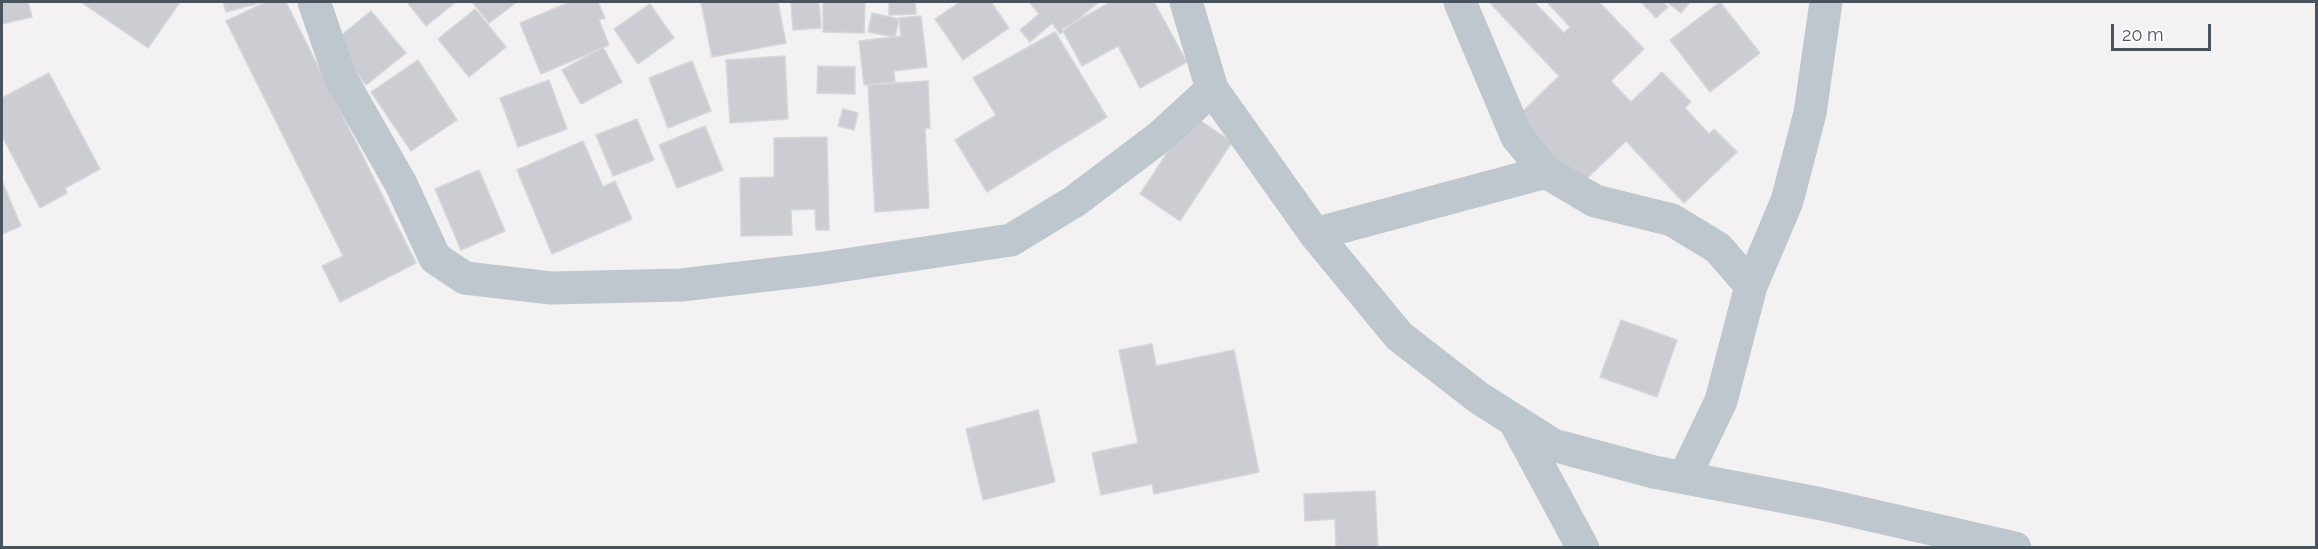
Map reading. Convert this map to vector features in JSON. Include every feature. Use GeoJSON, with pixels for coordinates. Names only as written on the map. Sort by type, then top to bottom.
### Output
{"type":"FeatureCollection","features":[{"type":"Feature","properties":{"kind":"street"},"geometry":{"type":"LineString","coordinates":[[314,2],[340,77],[401,184],[435,258],[465,278],[551,288],[681,285],[818,269],[1011,240],[1075,201],[1161,136],[1212,89]]}},
{"type":"Feature","properties":{"kind":"street"},"geometry":{"type":"LineString","coordinates":[[1460,2],[1517,137],[1546,172],[1595,201],[1672,220],[1718,248],[1751,286]]}},
{"type":"Feature","properties":{"kind":"street"},"geometry":{"type":"LineString","coordinates":[[1684,478],[1721,401],[1751,286],[1787,201],[1810,113],[1826,2]]}},
{"type":"Feature","properties":{"kind":"street"},"geometry":{"type":"LineString","coordinates":[[1182,8],[1212,89],[1315,234],[1399,336],[1479,399],[1553,445],[1684,478],[1822,504],[2015,548]]}},
{"type":"Feature","properties":{"kind":"street"},"geometry":{"type":"LineString","coordinates":[[1315,234],[1546,172]]}},
{"type":"Feature","properties":{"kind":"street"},"geometry":{"type":"LineString","coordinates":[[1514,420],[1583,548]]}},
{"type":"Feature","properties":{"kind":"building"},"geometry":{"type":"Polygon","coordinates":[[[2,2],[28,2],[32,17],[2,24],[2,2]]]}},
{"type":"Feature","properties":{"kind":"building"},"geometry":{"type":"Polygon","coordinates":[[[81,2],[180,2],[148,48],[81,2]]]}},
{"type":"Feature","properties":{"kind":"building"},"geometry":{"type":"Polygon","coordinates":[[[223,2],[263,2],[226,12],[223,2]]]}},
{"type":"Feature","properties":{"kind":"building"},"geometry":{"type":"Polygon","coordinates":[[[266,2],[286,2],[416,263],[340,302],[322,266],[343,256],[226,21],[266,2]]]}},
{"type":"Feature","properties":{"kind":"building"},"geometry":{"type":"Polygon","coordinates":[[[407,2],[456,2],[426,26],[407,2]]]}},
{"type":"Feature","properties":{"kind":"building"},"geometry":{"type":"Polygon","coordinates":[[[517,2],[489,23],[473,3],[517,2]]]}},
{"type":"Feature","properties":{"kind":"building"},"geometry":{"type":"Polygon","coordinates":[[[570,2],[598,2],[605,18],[599,20],[609,45],[541,74],[520,23],[570,2]]]}},
{"type":"Feature","properties":{"kind":"building"},"geometry":{"type":"Polygon","coordinates":[[[701,2],[778,2],[786,43],[712,57],[701,2]]]}},
{"type":"Feature","properties":{"kind":"building"},"geometry":{"type":"Polygon","coordinates":[[[791,2],[819,2],[821,28],[793,30],[791,2]]]}},
{"type":"Feature","properties":{"kind":"building"},"geometry":{"type":"Polygon","coordinates":[[[823,2],[865,2],[864,33],[823,32],[823,2]]]}},
{"type":"Feature","properties":{"kind":"building"},"geometry":{"type":"Polygon","coordinates":[[[889,2],[915,2],[916,14],[889,15],[889,2]]]}},
{"type":"Feature","properties":{"kind":"building"},"geometry":{"type":"Polygon","coordinates":[[[960,2],[991,2],[1009,28],[963,60],[935,19],[960,2]]]}},
{"type":"Feature","properties":{"kind":"building"},"geometry":{"type":"Polygon","coordinates":[[[1029,2],[1099,2],[1060,34],[1052,23],[1030,42],[1020,30],[1039,14],[1029,2]]]}},
{"type":"Feature","properties":{"kind":"building"},"geometry":{"type":"Polygon","coordinates":[[[1111,2],[1154,2],[1187,62],[1140,88],[1118,46],[1082,66],[1062,29],[1111,2]]]}},
{"type":"Feature","properties":{"kind":"building"},"geometry":{"type":"Polygon","coordinates":[[[1489,2],[1534,2],[1564,33],[1570,27],[1547,2],[1599,2],[1644,49],[1611,81],[1631,102],[1662,72],[1691,102],[1685,108],[1709,134],[1714,129],[1737,152],[1684,203],[1626,141],[1579,186],[1515,119],[1559,76],[1489,2]]]}},
{"type":"Feature","properties":{"kind":"building"},"geometry":{"type":"Polygon","coordinates":[[[1641,2],[1663,2],[1668,7],[1656,18],[1641,2]]]}},
{"type":"Feature","properties":{"kind":"building"},"geometry":{"type":"Polygon","coordinates":[[[1667,2],[1690,2],[1681,13],[1667,2]]]}},
{"type":"Feature","properties":{"kind":"building"},"geometry":{"type":"Polygon","coordinates":[[[1720,2],[1760,53],[1710,92],[1670,40],[1720,2]]]}},
{"type":"Feature","properties":{"kind":"building"},"geometry":{"type":"Polygon","coordinates":[[[650,4],[674,38],[638,64],[614,29],[650,4]]]}},
{"type":"Feature","properties":{"kind":"building"},"geometry":{"type":"Polygon","coordinates":[[[475,9],[506,47],[469,77],[438,39],[475,9]]]}},
{"type":"Feature","properties":{"kind":"building"},"geometry":{"type":"Polygon","coordinates":[[[371,11],[406,53],[366,85],[332,43],[371,11]]]}},
{"type":"Feature","properties":{"kind":"building"},"geometry":{"type":"Polygon","coordinates":[[[872,13],[899,19],[895,37],[868,32],[872,13]]]}},
{"type":"Feature","properties":{"kind":"building"},"geometry":{"type":"Polygon","coordinates":[[[921,16],[927,67],[894,71],[895,82],[864,85],[859,41],[901,36],[899,18],[921,16]]]}},
{"type":"Feature","properties":{"kind":"building"},"geometry":{"type":"Polygon","coordinates":[[[1055,32],[1107,117],[987,192],[955,140],[996,115],[973,78],[1055,32]]]}},
{"type":"Feature","properties":{"kind":"building"},"geometry":{"type":"Polygon","coordinates":[[[603,47],[622,82],[581,104],[562,70],[603,47]]]}},
{"type":"Feature","properties":{"kind":"building"},"geometry":{"type":"Polygon","coordinates":[[[785,56],[788,119],[730,123],[726,60],[785,56]]]}},
{"type":"Feature","properties":{"kind":"building"},"geometry":{"type":"Polygon","coordinates":[[[418,60],[457,120],[411,151],[371,92],[418,60]]]}},
{"type":"Feature","properties":{"kind":"building"},"geometry":{"type":"Polygon","coordinates":[[[692,61],[711,111],[668,128],[649,78],[692,61]]]}},
{"type":"Feature","properties":{"kind":"building"},"geometry":{"type":"Polygon","coordinates":[[[818,66],[855,67],[855,94],[817,93],[818,66]]]}},
{"type":"Feature","properties":{"kind":"building"},"geometry":{"type":"Polygon","coordinates":[[[49,73],[100,169],[65,188],[67,193],[40,208],[2,136],[2,98],[49,73]]]}},
{"type":"Feature","properties":{"kind":"building"},"geometry":{"type":"Polygon","coordinates":[[[549,80],[567,129],[518,147],[500,98],[549,80]]]}},
{"type":"Feature","properties":{"kind":"building"},"geometry":{"type":"Polygon","coordinates":[[[928,81],[930,128],[925,128],[929,208],[875,212],[868,85],[928,81]]]}},
{"type":"Feature","properties":{"kind":"building"},"geometry":{"type":"Polygon","coordinates":[[[843,109],[858,113],[854,130],[838,126],[843,109]]]}},
{"type":"Feature","properties":{"kind":"building"},"geometry":{"type":"Polygon","coordinates":[[[1192,115],[1232,142],[1180,221],[1140,194],[1192,115]]]}},
{"type":"Feature","properties":{"kind":"building"},"geometry":{"type":"Polygon","coordinates":[[[637,119],[654,160],[613,176],[596,135],[637,119]]]}},
{"type":"Feature","properties":{"kind":"building"},"geometry":{"type":"Polygon","coordinates":[[[705,126],[723,170],[677,188],[659,145],[705,126]]]}},
{"type":"Feature","properties":{"kind":"building"},"geometry":{"type":"Polygon","coordinates":[[[827,137],[829,230],[816,230],[815,209],[791,210],[792,235],[741,236],[740,178],[774,177],[774,138],[827,137]]]}},
{"type":"Feature","properties":{"kind":"building"},"geometry":{"type":"Polygon","coordinates":[[[583,141],[603,187],[615,181],[632,219],[552,254],[517,170],[583,141]]]}},
{"type":"Feature","properties":{"kind":"building"},"geometry":{"type":"Polygon","coordinates":[[[479,170],[505,231],[461,250],[435,189],[479,170]]]}},
{"type":"Feature","properties":{"kind":"building"},"geometry":{"type":"Polygon","coordinates":[[[2,181],[21,226],[2,234],[2,181]]]}},
{"type":"Feature","properties":{"kind":"building"},"geometry":{"type":"Polygon","coordinates":[[[1621,320],[1677,340],[1657,397],[1600,377],[1621,320]]]}},
{"type":"Feature","properties":{"kind":"building"},"geometry":{"type":"Polygon","coordinates":[[[1152,344],[1156,366],[1234,350],[1259,472],[1154,494],[1152,484],[1101,495],[1092,453],[1138,443],[1119,350],[1152,344]]]}},
{"type":"Feature","properties":{"kind":"building"},"geometry":{"type":"Polygon","coordinates":[[[1038,410],[1055,482],[983,500],[966,429],[1038,410]]]}},
{"type":"Feature","properties":{"kind":"building"},"geometry":{"type":"Polygon","coordinates":[[[1375,491],[1378,548],[1336,548],[1335,519],[1305,521],[1304,494],[1375,491]]]}}]}
